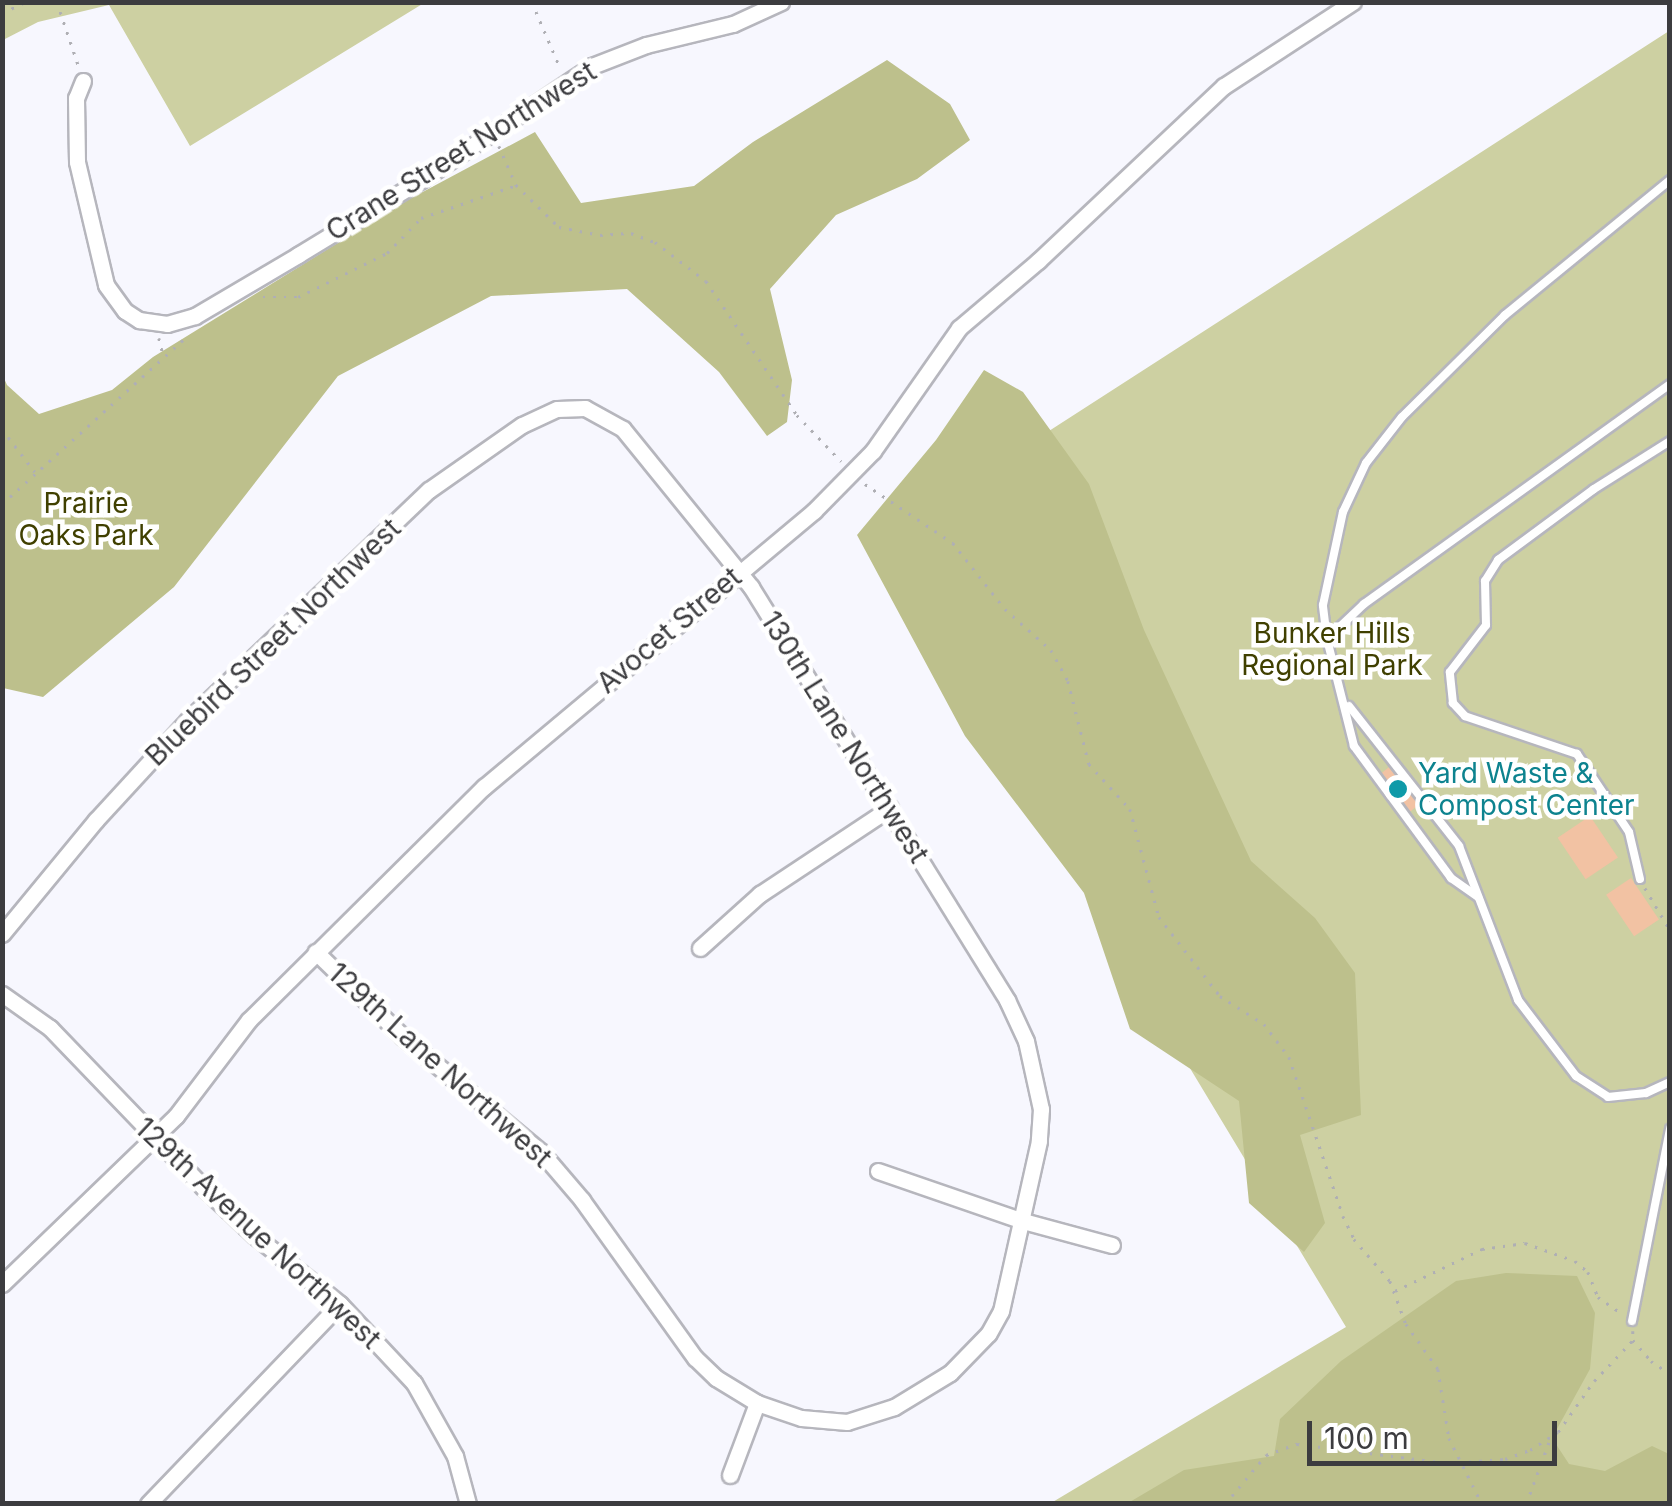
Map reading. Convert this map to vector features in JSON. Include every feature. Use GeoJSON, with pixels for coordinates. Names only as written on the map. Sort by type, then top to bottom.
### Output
{"type":"FeatureCollection","features":[{"type":"Feature","properties":{"kind":"street","name":"Crane Street Northwest"},"geometry":{"type":"LineString","coordinates":[[83,80],[76,98],[77,162],[92,238],[114,300],[139,320],[154,324],[181,322],[421,180],[568,81],[620,53],[733,24],[781,2]]}},
{"type":"Feature","properties":{"kind":"street","name":"Avocet Street"},"geometry":{"type":"LineString","coordinates":[[2,1284],[154,1138],[249,1020],[484,787],[814,511],[873,451],[958,328],[1038,261],[1224,86],[1346,4]]}},
{"type":"Feature","properties":{"kind":"street","name":"130th Lane Northwest"},"geometry":{"type":"LineString","coordinates":[[586,408],[623,429],[780,629],[1008,1000],[1026,1040],[1041,1109]]}},
{"type":"Feature","properties":{"kind":"street","name":"Bluebird Street Northwest"},"geometry":{"type":"LineString","coordinates":[[2,934],[96,820],[188,720],[429,490],[522,425],[557,409],[586,408]]}},
{"type":"Feature","properties":{"kind":"street"},"geometry":{"type":"LineString","coordinates":[[700,948],[760,894],[890,808]]}},
{"type":"Feature","properties":{"kind":"street","name":"129th Lane Northwest"},"geometry":{"type":"LineString","coordinates":[[316,952],[403,1037],[541,1152],[582,1200],[695,1358],[716,1378],[757,1403],[801,1418],[846,1422],[894,1407],[950,1373],[988,1334],[1000,1311],[1023,1221],[1041,1109]]}},
{"type":"Feature","properties":{"kind":"street","name":"129th Avenue Northwest"},"geometry":{"type":"LineString","coordinates":[[2,994],[50,1028],[154,1138],[255,1236],[340,1304],[414,1382],[440,1421],[456,1456],[468,1504]]}},
{"type":"Feature","properties":{"kind":"street"},"geometry":{"type":"LineString","coordinates":[[878,1171],[1023,1221],[1112,1245]]}},
{"type":"Feature","properties":{"kind":"street"},"geometry":{"type":"LineString","coordinates":[[148,1504],[340,1304]]}},
{"type":"Feature","properties":{"kind":"street"},"geometry":{"type":"LineString","coordinates":[[730,1474],[757,1403]]}},
{"type":"Feature","properties":{"kind":"lane"},"geometry":{"type":"LineString","coordinates":[[1478,898],[1451,878],[1354,746],[1346,702],[1327,639],[1324,605],[1343,512],[1379,444],[1506,316],[1670,180]]}},
{"type":"Feature","properties":{"kind":"lane"},"geometry":{"type":"LineString","coordinates":[[1327,639],[1406,572],[1670,384]]}},
{"type":"Feature","properties":{"kind":"lane"},"geometry":{"type":"LineString","coordinates":[[1640,879],[1629,832],[1577,754],[1465,716],[1454,703],[1450,672],[1486,625],[1484,581],[1498,560],[1670,441]]}},
{"type":"Feature","properties":{"kind":"lane"},"geometry":{"type":"LineString","coordinates":[[1346,702],[1459,846],[1518,1000],[1576,1076],[1608,1097],[1646,1093],[1670,1082]]}},
{"type":"Feature","properties":{"kind":"lane"},"geometry":{"type":"LineString","coordinates":[[1632,1321],[1670,1129]]}},
{"type":"Feature","properties":{"kind":"path"},"geometry":{"type":"LineString","coordinates":[[2,13],[26,2]]}},
{"type":"Feature","properties":{"kind":"path"},"geometry":{"type":"LineString","coordinates":[[57,2],[83,80]]}},
{"type":"Feature","properties":{"kind":"path"},"geometry":{"type":"LineString","coordinates":[[532,2],[568,81]]}},
{"type":"Feature","properties":{"kind":"path"},"geometry":{"type":"LineString","coordinates":[[493,130],[516,185],[559,227],[600,235],[632,233],[655,242],[706,281],[797,415],[840,460]]}},
{"type":"Feature","properties":{"kind":"path"},"geometry":{"type":"LineString","coordinates":[[261,297],[298,296],[387,253],[421,218],[516,185]]}},
{"type":"Feature","properties":{"kind":"path"},"geometry":{"type":"LineString","coordinates":[[2,504],[186,337]]}},
{"type":"Feature","properties":{"kind":"path"},"geometry":{"type":"LineString","coordinates":[[2,429],[4,437],[36,473]]}},
{"type":"Feature","properties":{"kind":"path"},"geometry":{"type":"LineString","coordinates":[[866,485],[953,543],[1005,608],[1051,650],[1068,681],[1089,764],[1130,808],[1160,917],[1220,996],[1277,1038],[1289,1058],[1354,1239],[1395,1291],[1406,1324],[1438,1368],[1449,1438],[1482,1504]]}},
{"type":"Feature","properties":{"kind":"path"},"geometry":{"type":"LineString","coordinates":[[1640,879],[1670,930]]}},
{"type":"Feature","properties":{"kind":"path"},"geometry":{"type":"LineString","coordinates":[[1395,1291],[1482,1249],[1525,1243],[1575,1261],[1588,1272],[1598,1297],[1632,1321]]}},
{"type":"Feature","properties":{"kind":"path"},"geometry":{"type":"LineString","coordinates":[[1526,1504],[1550,1438],[1633,1340],[1670,1374]]}},
{"type":"Feature","properties":{"kind":"path"},"geometry":{"type":"LineString","coordinates":[[1225,1504],[1266,1455],[1297,1444],[1460,1461],[1506,1459],[1550,1438]]}},
{"type":"Feature","properties":{"kind":"green space"},"geometry":{"type":"Polygon","coordinates":[[[3,3],[424,3],[190,146],[109,5],[38,22],[3,40],[3,3]]]}},
{"type":"Feature","properties":{"kind":"green space","name":"Bunker Hills Regional Park"},"geometry":{"type":"Polygon","coordinates":[[[1669,31],[1669,1503],[1051,1503],[1346,1327],[874,544],[1669,31]]]}},
{"type":"Feature","properties":{"kind":"green space","name":"Prairie Oaks Park"},"geometry":{"type":"Polygon","coordinates":[[[887,60],[950,104],[970,140],[917,179],[836,215],[770,289],[792,380],[787,422],[767,436],[719,372],[627,289],[491,296],[338,376],[174,587],[43,697],[3,688],[3,376],[7,385],[39,414],[112,390],[153,357],[404,202],[535,132],[581,203],[694,186],[753,142],[887,60]]]}},
{"type":"Feature","properties":{"kind":"green space"},"geometry":{"type":"Polygon","coordinates":[[[984,370],[1023,392],[1089,484],[1144,630],[1251,861],[1315,918],[1355,973],[1361,1115],[1300,1135],[1325,1223],[1304,1252],[1249,1203],[1239,1101],[1130,1029],[1084,893],[965,736],[857,535],[936,440],[984,370]]]}},
{"type":"Feature","properties":{"kind":"green space"},"geometry":{"type":"Polygon","coordinates":[[[1506,1273],[1577,1276],[1595,1313],[1590,1369],[1552,1438],[1569,1464],[1605,1471],[1652,1446],[1669,1454],[1669,1503],[1128,1503],[1184,1470],[1274,1456],[1280,1419],[1341,1361],[1456,1281],[1506,1273]]]}},
{"type":"Feature","properties":{"kind":"building","name":"Yard Waste & Compost Center"},"geometry":{"type":"Polygon","coordinates":[[[1389,767],[1419,804],[1409,812],[1379,775],[1389,767]]]}},
{"type":"Feature","properties":{"kind":"building"},"geometry":{"type":"Polygon","coordinates":[[[1590,816],[1618,857],[1586,879],[1558,838],[1590,816]]]}},
{"type":"Feature","properties":{"kind":"building"},"geometry":{"type":"Polygon","coordinates":[[[1631,878],[1659,919],[1634,936],[1606,895],[1631,878]]]}},
{"type":"Feature","properties":{"kind":"place","name":"Yard Waste & Compost Center"},"geometry":{"type":"Point","coordinates":[1398,789]}}]}
